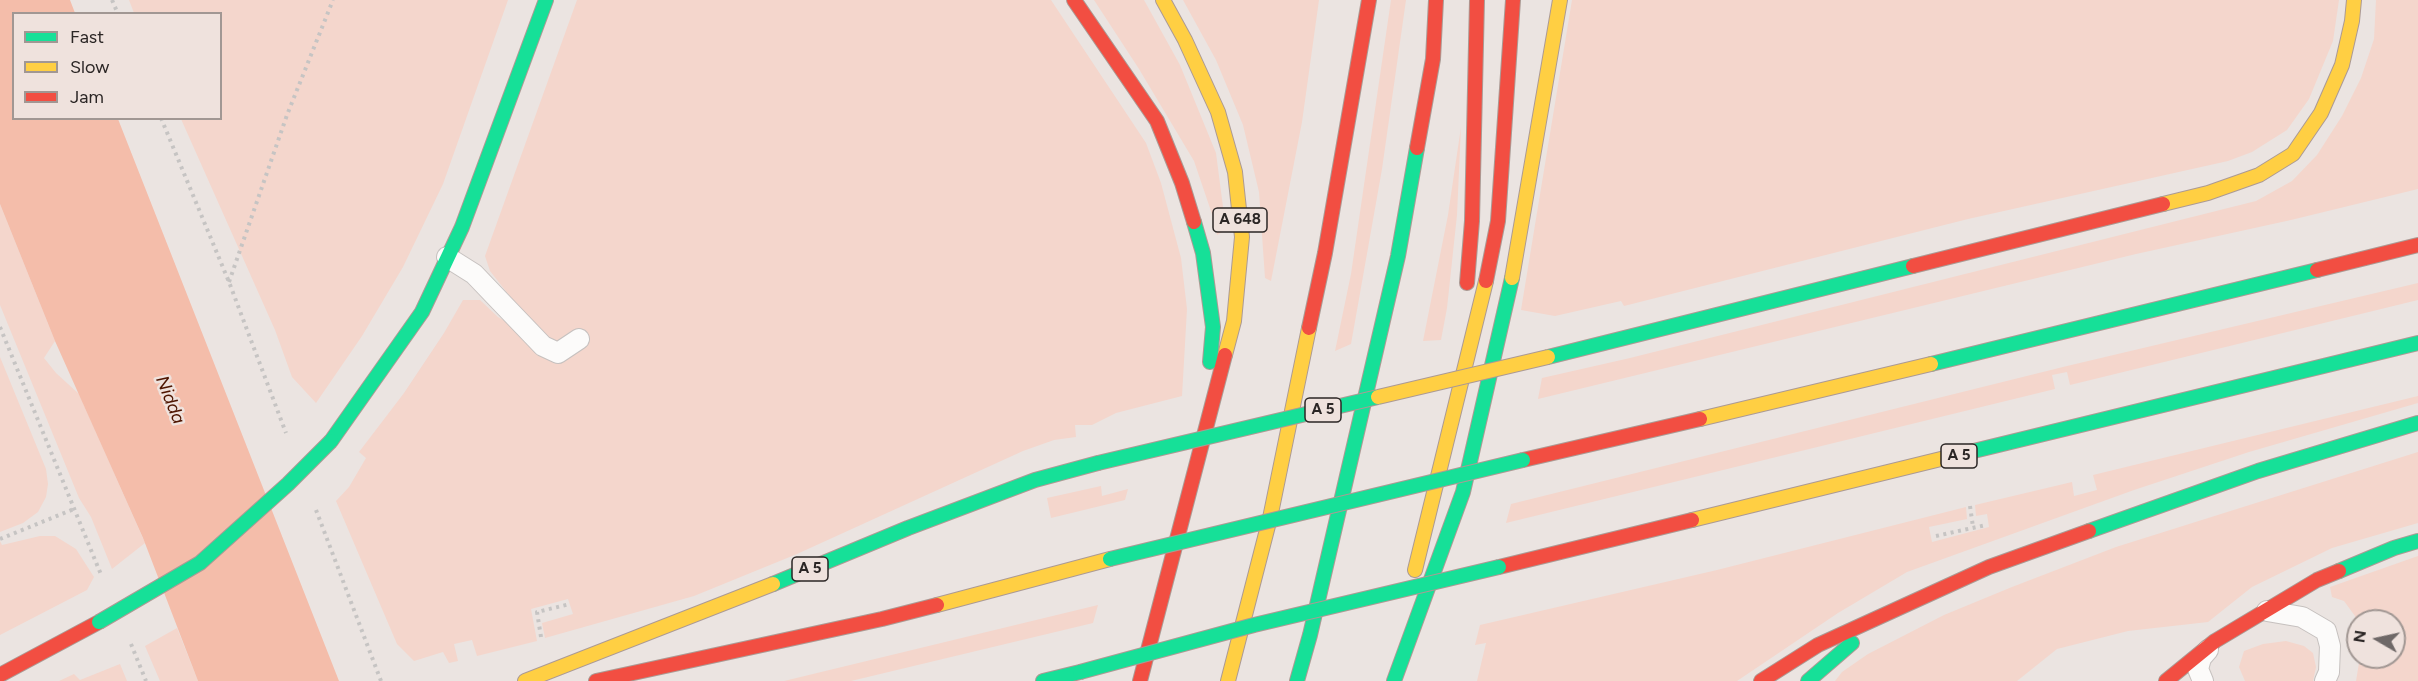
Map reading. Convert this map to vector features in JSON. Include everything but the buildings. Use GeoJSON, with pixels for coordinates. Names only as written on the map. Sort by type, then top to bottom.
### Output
{"type":"FeatureCollection","features":[{"type":"Feature","properties":{"kind":"highway"},"geometry":{"type":"LineString","coordinates":[[0,675],[99,622],[200,563],[288,484],[331,441],[422,312],[462,227],[546,0]]}},
{"type":"Feature","properties":{"kind":"highway"},"geometry":{"type":"LineString","coordinates":[[1074,0],[1157,122],[1182,183],[1203,253],[1213,327],[1202,450]]}},
{"type":"Feature","properties":{"kind":"highway","name":"A 648"},"geometry":{"type":"LineString","coordinates":[[1140,681],[1234,321],[1242,237],[1235,172],[1218,112],[1185,40],[1163,0]]}},
{"type":"Feature","properties":{"kind":"highway"},"geometry":{"type":"LineString","coordinates":[[1228,681],[1270,518],[1325,253],[1369,0]]}},
{"type":"Feature","properties":{"kind":"highway"},"geometry":{"type":"LineString","coordinates":[[1297,681],[1310,635],[1398,256],[1433,59],[1436,0]]}},
{"type":"Feature","properties":{"kind":"highway"},"geometry":{"type":"LineString","coordinates":[[1458,395],[1472,220],[1477,0]]}},
{"type":"Feature","properties":{"kind":"highway"},"geometry":{"type":"LineString","coordinates":[[1388,681],[1483,298],[1498,221],[1513,0]]}},
{"type":"Feature","properties":{"kind":"highway"},"geometry":{"type":"LineString","coordinates":[[1394,681],[1463,492],[1515,265],[1560,0]]}},
{"type":"Feature","properties":{"kind":"highway","name":"A 5"},"geometry":{"type":"LineString","coordinates":[[525,681],[802,573],[908,528],[1035,480],[1098,463],[1548,357],[2197,195],[2259,175],[2293,154],[2321,113],[2342,65],[2352,21],[2354,0]]}},
{"type":"Feature","properties":{"kind":"highway"},"geometry":{"type":"LineString","coordinates":[[596,681],[882,619],[1110,559],[1856,382],[2418,245]]}},
{"type":"Feature","properties":{"kind":"highway","name":"A 5"},"geometry":{"type":"LineString","coordinates":[[1043,681],[1254,625],[2418,343]]}},
{"type":"Feature","properties":{"kind":"highway"},"geometry":{"type":"LineString","coordinates":[[1761,681],[1818,645],[1989,567],[2258,471],[2418,423]]}},
{"type":"Feature","properties":{"kind":"highway"},"geometry":{"type":"LineString","coordinates":[[2166,681],[2215,641],[2317,580],[2394,548],[2418,541]]}},
{"type":"Feature","properties":{"kind":"highway"},"geometry":{"type":"LineString","coordinates":[[1808,681],[1827,663],[1892,612]]}},
{"type":"Feature","properties":{"kind":"lane"},"geometry":{"type":"LineString","coordinates":[[447,257],[474,274],[543,346],[558,353],[579,339]]}},
{"type":"Feature","properties":{"kind":"lane"},"geometry":{"type":"LineString","coordinates":[[2265,611],[2302,617],[2326,632],[2330,646],[2329,672],[2325,681]]}},
{"type":"Feature","properties":{"kind":"lane"},"geometry":{"type":"LineString","coordinates":[[2203,681],[2198,669],[2201,658],[2215,641]]}},
{"type":"Feature","properties":{"kind":"path"},"geometry":{"type":"LineString","coordinates":[[162,120],[229,282],[286,115],[333,0]]}},
{"type":"Feature","properties":{"kind":"path"},"geometry":{"type":"LineString","coordinates":[[0,327],[74,509],[0,539]]}},
{"type":"Feature","properties":{"kind":"path"},"geometry":{"type":"LineString","coordinates":[[1970,506],[1973,527]]}},
{"type":"Feature","properties":{"kind":"path"},"geometry":{"type":"LineString","coordinates":[[1936,536],[1986,525]]}},
{"type":"Feature","properties":{"kind":"path"},"geometry":{"type":"LineString","coordinates":[[541,639],[537,612],[570,604]]}},
{"type":"Feature","properties":{"kind":"path"},"geometry":{"type":"LineString","coordinates":[[376,668],[381,681]]}},
{"type":"Feature","properties":{"kind":"shaded area"},"geometry":{"type":"Polygon","coordinates":[[[129,0],[508,0],[443,184],[403,267],[362,336],[316,403],[292,377],[275,330],[181,120],[222,120],[222,12],[134,12],[129,0]]]}},
{"type":"Feature","properties":{"kind":"shaded area"},"geometry":{"type":"Polygon","coordinates":[[[577,0],[1051,0],[1146,143],[1161,183],[1181,258],[1187,309],[1182,396],[1116,413],[1092,425],[1075,425],[1076,437],[1054,440],[1023,451],[797,554],[694,596],[545,638],[542,623],[573,614],[568,599],[531,609],[537,641],[477,656],[472,640],[454,644],[458,661],[449,663],[443,652],[414,661],[397,644],[336,501],[349,487],[366,458],[359,452],[404,393],[463,300],[480,300],[498,317],[525,333],[519,308],[490,271],[485,256],[577,0]]]}},
{"type":"Feature","properties":{"kind":"shaded area"},"geometry":{"type":"Polygon","coordinates":[[[1094,0],[1144,0],[1180,65],[1216,153],[1226,230],[1217,235],[1194,161],[1139,69],[1094,0]]]}},
{"type":"Feature","properties":{"kind":"shaded area"},"geometry":{"type":"Polygon","coordinates":[[[1183,0],[1319,0],[1302,122],[1271,281],[1265,278],[1259,192],[1243,125],[1216,60],[1183,0]]]}},
{"type":"Feature","properties":{"kind":"shaded area"},"geometry":{"type":"Polygon","coordinates":[[[1391,0],[1406,0],[1382,169],[1351,344],[1335,351],[1351,274],[1391,0]]]}},
{"type":"Feature","properties":{"kind":"shaded area"},"geometry":{"type":"Polygon","coordinates":[[[1572,0],[2339,0],[2333,41],[2309,99],[2287,130],[2252,152],[2228,161],[1968,219],[1624,306],[1621,301],[1555,316],[1521,310],[1572,0]]]}},
{"type":"Feature","properties":{"kind":"shaded area"},"geometry":{"type":"Polygon","coordinates":[[[2376,0],[2418,0],[2418,189],[2136,254],[1538,399],[1542,378],[2256,201],[2292,181],[2317,155],[2342,116],[2361,78],[2374,39],[2376,0]]]}},
{"type":"Feature","properties":{"kind":"shaded area"},"geometry":{"type":"Polygon","coordinates":[[[1461,127],[1457,215],[1447,308],[1441,340],[1423,341],[1448,215],[1461,127]]]}},
{"type":"Feature","properties":{"kind":"shaded area"},"geometry":{"type":"Polygon","coordinates":[[[0,204],[55,341],[44,358],[56,373],[79,394],[145,543],[112,569],[91,517],[79,498],[0,305],[0,204]]]}},
{"type":"Feature","properties":{"kind":"shaded area"},"geometry":{"type":"Polygon","coordinates":[[[2418,283],[2418,300],[2070,385],[2067,372],[2052,375],[2055,389],[1506,523],[1511,504],[2067,366],[2418,283]]]}},
{"type":"Feature","properties":{"kind":"shaded area"},"geometry":{"type":"Polygon","coordinates":[[[0,357],[46,469],[48,484],[46,497],[38,512],[23,523],[0,532],[0,357]]]}},
{"type":"Feature","properties":{"kind":"shaded area"},"geometry":{"type":"Polygon","coordinates":[[[2418,396],[2418,403],[2249,452],[2134,490],[1907,572],[1838,613],[1737,681],[1477,681],[1486,643],[1475,645],[1480,625],[1717,570],[1966,507],[1967,519],[1929,527],[1932,542],[1989,527],[1987,514],[1976,516],[1975,505],[2072,482],[2074,496],[2097,490],[2093,475],[2418,396]]]}},
{"type":"Feature","properties":{"kind":"shaded area"},"geometry":{"type":"Polygon","coordinates":[[[2418,452],[2418,523],[2332,548],[2252,587],[2208,622],[2128,631],[2057,649],[2017,681],[1835,681],[1842,672],[1868,654],[1944,615],[2012,587],[2116,547],[2418,452]]]}},
{"type":"Feature","properties":{"kind":"shaded area"},"geometry":{"type":"Polygon","coordinates":[[[1101,486],[1102,496],[1128,489],[1125,500],[1051,518],[1047,498],[1101,486]]]}},
{"type":"Feature","properties":{"kind":"shaded area"},"geometry":{"type":"Polygon","coordinates":[[[40,536],[55,536],[76,549],[94,577],[87,590],[0,635],[0,541],[2,545],[40,536]]]}},
{"type":"Feature","properties":{"kind":"shaded area"},"geometry":{"type":"Polygon","coordinates":[[[2418,556],[2418,681],[2356,681],[2358,669],[2406,669],[2406,609],[2350,609],[2344,601],[2332,597],[2330,587],[2418,556]]]}},
{"type":"Feature","properties":{"kind":"shaded area"},"geometry":{"type":"Polygon","coordinates":[[[1098,605],[1093,623],[851,681],[784,681],[1098,605]]]}},
{"type":"Feature","properties":{"kind":"shaded area"},"geometry":{"type":"Polygon","coordinates":[[[177,628],[198,681],[160,681],[145,646],[177,628]]]}},
{"type":"Feature","properties":{"kind":"shaded area"},"geometry":{"type":"Polygon","coordinates":[[[2286,641],[2304,646],[2313,653],[2316,667],[2313,681],[2245,681],[2239,667],[2244,651],[2263,644],[2286,641]]]}},
{"type":"Feature","properties":{"kind":"shaded area"},"geometry":{"type":"Polygon","coordinates":[[[120,664],[127,681],[59,681],[74,674],[80,680],[120,664]]]}},
{"type":"Feature","properties":{"kind":"water","name":"Nidda"},"geometry":{"type":"Polygon","coordinates":[[[0,0],[70,0],[75,12],[12,12],[12,120],[118,120],[339,681],[198,681],[143,538],[55,341],[0,204],[0,0]]]}},
{"type":"Feature","properties":{"kind":"traffic: fast"},"geometry":{"type":"LineString","coordinates":[[331,441],[422,312],[462,227],[546,0]]}},
{"type":"Feature","properties":{"kind":"traffic: fast"},"geometry":{"type":"LineString","coordinates":[[1297,681],[1310,635],[1398,256],[1417,148]]}},
{"type":"Feature","properties":{"kind":"traffic: fast"},"geometry":{"type":"LineString","coordinates":[[1194,222],[1203,253],[1213,327],[1210,362]]}},
{"type":"Feature","properties":{"kind":"traffic: fast"},"geometry":{"type":"LineString","coordinates":[[1548,357],[1913,266]]}},
{"type":"Feature","properties":{"kind":"traffic: fast"},"geometry":{"type":"LineString","coordinates":[[1931,364],[2317,270]]}},
{"type":"Feature","properties":{"kind":"traffic: fast"},"geometry":{"type":"LineString","coordinates":[[1394,681],[1463,492],[1512,278]]}},
{"type":"Feature","properties":{"kind":"traffic: fast"},"geometry":{"type":"LineString","coordinates":[[1949,457],[2418,343]]}},
{"type":"Feature","properties":{"kind":"traffic: fast"},"geometry":{"type":"LineString","coordinates":[[1098,463],[1378,397]]}},
{"type":"Feature","properties":{"kind":"traffic: fast"},"geometry":{"type":"LineString","coordinates":[[2089,531],[2258,471],[2418,423]]}},
{"type":"Feature","properties":{"kind":"traffic: fast"},"geometry":{"type":"LineString","coordinates":[[99,622],[200,563],[288,484],[331,441]]}},
{"type":"Feature","properties":{"kind":"traffic: fast"},"geometry":{"type":"LineString","coordinates":[[1110,559],[1523,460]]}},
{"type":"Feature","properties":{"kind":"traffic: fast"},"geometry":{"type":"LineString","coordinates":[[773,584],[908,528],[1035,480],[1098,463]]}},
{"type":"Feature","properties":{"kind":"traffic: fast"},"geometry":{"type":"LineString","coordinates":[[2339,571],[2394,548],[2418,541]]}},
{"type":"Feature","properties":{"kind":"traffic: fast"},"geometry":{"type":"LineString","coordinates":[[1080,672],[1254,625],[1499,567]]}},
{"type":"Feature","properties":{"kind":"traffic: fast"},"geometry":{"type":"LineString","coordinates":[[1808,681],[1852,643]]}},
{"type":"Feature","properties":{"kind":"traffic: fast"},"geometry":{"type":"LineString","coordinates":[[1043,681],[1080,672]]}},
{"type":"Feature","properties":{"kind":"traffic: slow"},"geometry":{"type":"LineString","coordinates":[[1163,0],[1185,40],[1218,112],[1235,172],[1242,237],[1234,321],[1225,355]]}},
{"type":"Feature","properties":{"kind":"traffic: slow"},"geometry":{"type":"LineString","coordinates":[[1512,278],[1560,0]]}},
{"type":"Feature","properties":{"kind":"traffic: slow"},"geometry":{"type":"LineString","coordinates":[[2163,204],[2208,193],[2259,175],[2293,154],[2321,113],[2342,65],[2352,21],[2354,0]]}},
{"type":"Feature","properties":{"kind":"traffic: slow"},"geometry":{"type":"LineString","coordinates":[[1415,570],[1486,281]]}},
{"type":"Feature","properties":{"kind":"traffic: slow"},"geometry":{"type":"LineString","coordinates":[[1228,681],[1270,518],[1309,328]]}},
{"type":"Feature","properties":{"kind":"traffic: slow"},"geometry":{"type":"LineString","coordinates":[[1378,397],[1548,357]]}},
{"type":"Feature","properties":{"kind":"traffic: slow"},"geometry":{"type":"LineString","coordinates":[[1700,419],[1931,364]]}},
{"type":"Feature","properties":{"kind":"traffic: slow"},"geometry":{"type":"LineString","coordinates":[[1692,520],[1949,457]]}},
{"type":"Feature","properties":{"kind":"traffic: slow"},"geometry":{"type":"LineString","coordinates":[[937,605],[1110,559]]}},
{"type":"Feature","properties":{"kind":"traffic: slow"},"geometry":{"type":"LineString","coordinates":[[525,681],[773,584]]}},
{"type":"Feature","properties":{"kind":"traffic: jam"},"geometry":{"type":"LineString","coordinates":[[1074,0],[1157,121],[1182,183],[1194,222]]}},
{"type":"Feature","properties":{"kind":"traffic: jam"},"geometry":{"type":"LineString","coordinates":[[1309,328],[1325,253],[1369,0]]}},
{"type":"Feature","properties":{"kind":"traffic: jam"},"geometry":{"type":"LineString","coordinates":[[1417,148],[1433,59],[1436,0]]}},
{"type":"Feature","properties":{"kind":"traffic: jam"},"geometry":{"type":"LineString","coordinates":[[1467,283],[1472,221],[1477,0]]}},
{"type":"Feature","properties":{"kind":"traffic: jam"},"geometry":{"type":"LineString","coordinates":[[1486,281],[1498,221],[1513,0]]}},
{"type":"Feature","properties":{"kind":"traffic: jam"},"geometry":{"type":"LineString","coordinates":[[1913,266],[2163,204]]}},
{"type":"Feature","properties":{"kind":"traffic: jam"},"geometry":{"type":"LineString","coordinates":[[2317,270],[2418,245]]}},
{"type":"Feature","properties":{"kind":"traffic: jam"},"geometry":{"type":"LineString","coordinates":[[1140,681],[1225,355]]}},
{"type":"Feature","properties":{"kind":"traffic: jam"},"geometry":{"type":"LineString","coordinates":[[1523,460],[1700,419]]}},
{"type":"Feature","properties":{"kind":"traffic: jam"},"geometry":{"type":"LineString","coordinates":[[1499,567],[1692,520]]}},
{"type":"Feature","properties":{"kind":"traffic: jam"},"geometry":{"type":"LineString","coordinates":[[1761,681],[1818,645],[1989,567],[2089,531]]}},
{"type":"Feature","properties":{"kind":"traffic: jam"},"geometry":{"type":"LineString","coordinates":[[2166,681],[2215,641],[2317,580],[2339,571]]}},
{"type":"Feature","properties":{"kind":"traffic: jam"},"geometry":{"type":"LineString","coordinates":[[596,681],[937,605]]}},
{"type":"Feature","properties":{"kind":"traffic: jam"},"geometry":{"type":"LineString","coordinates":[[0,675],[99,622]]}}]}
